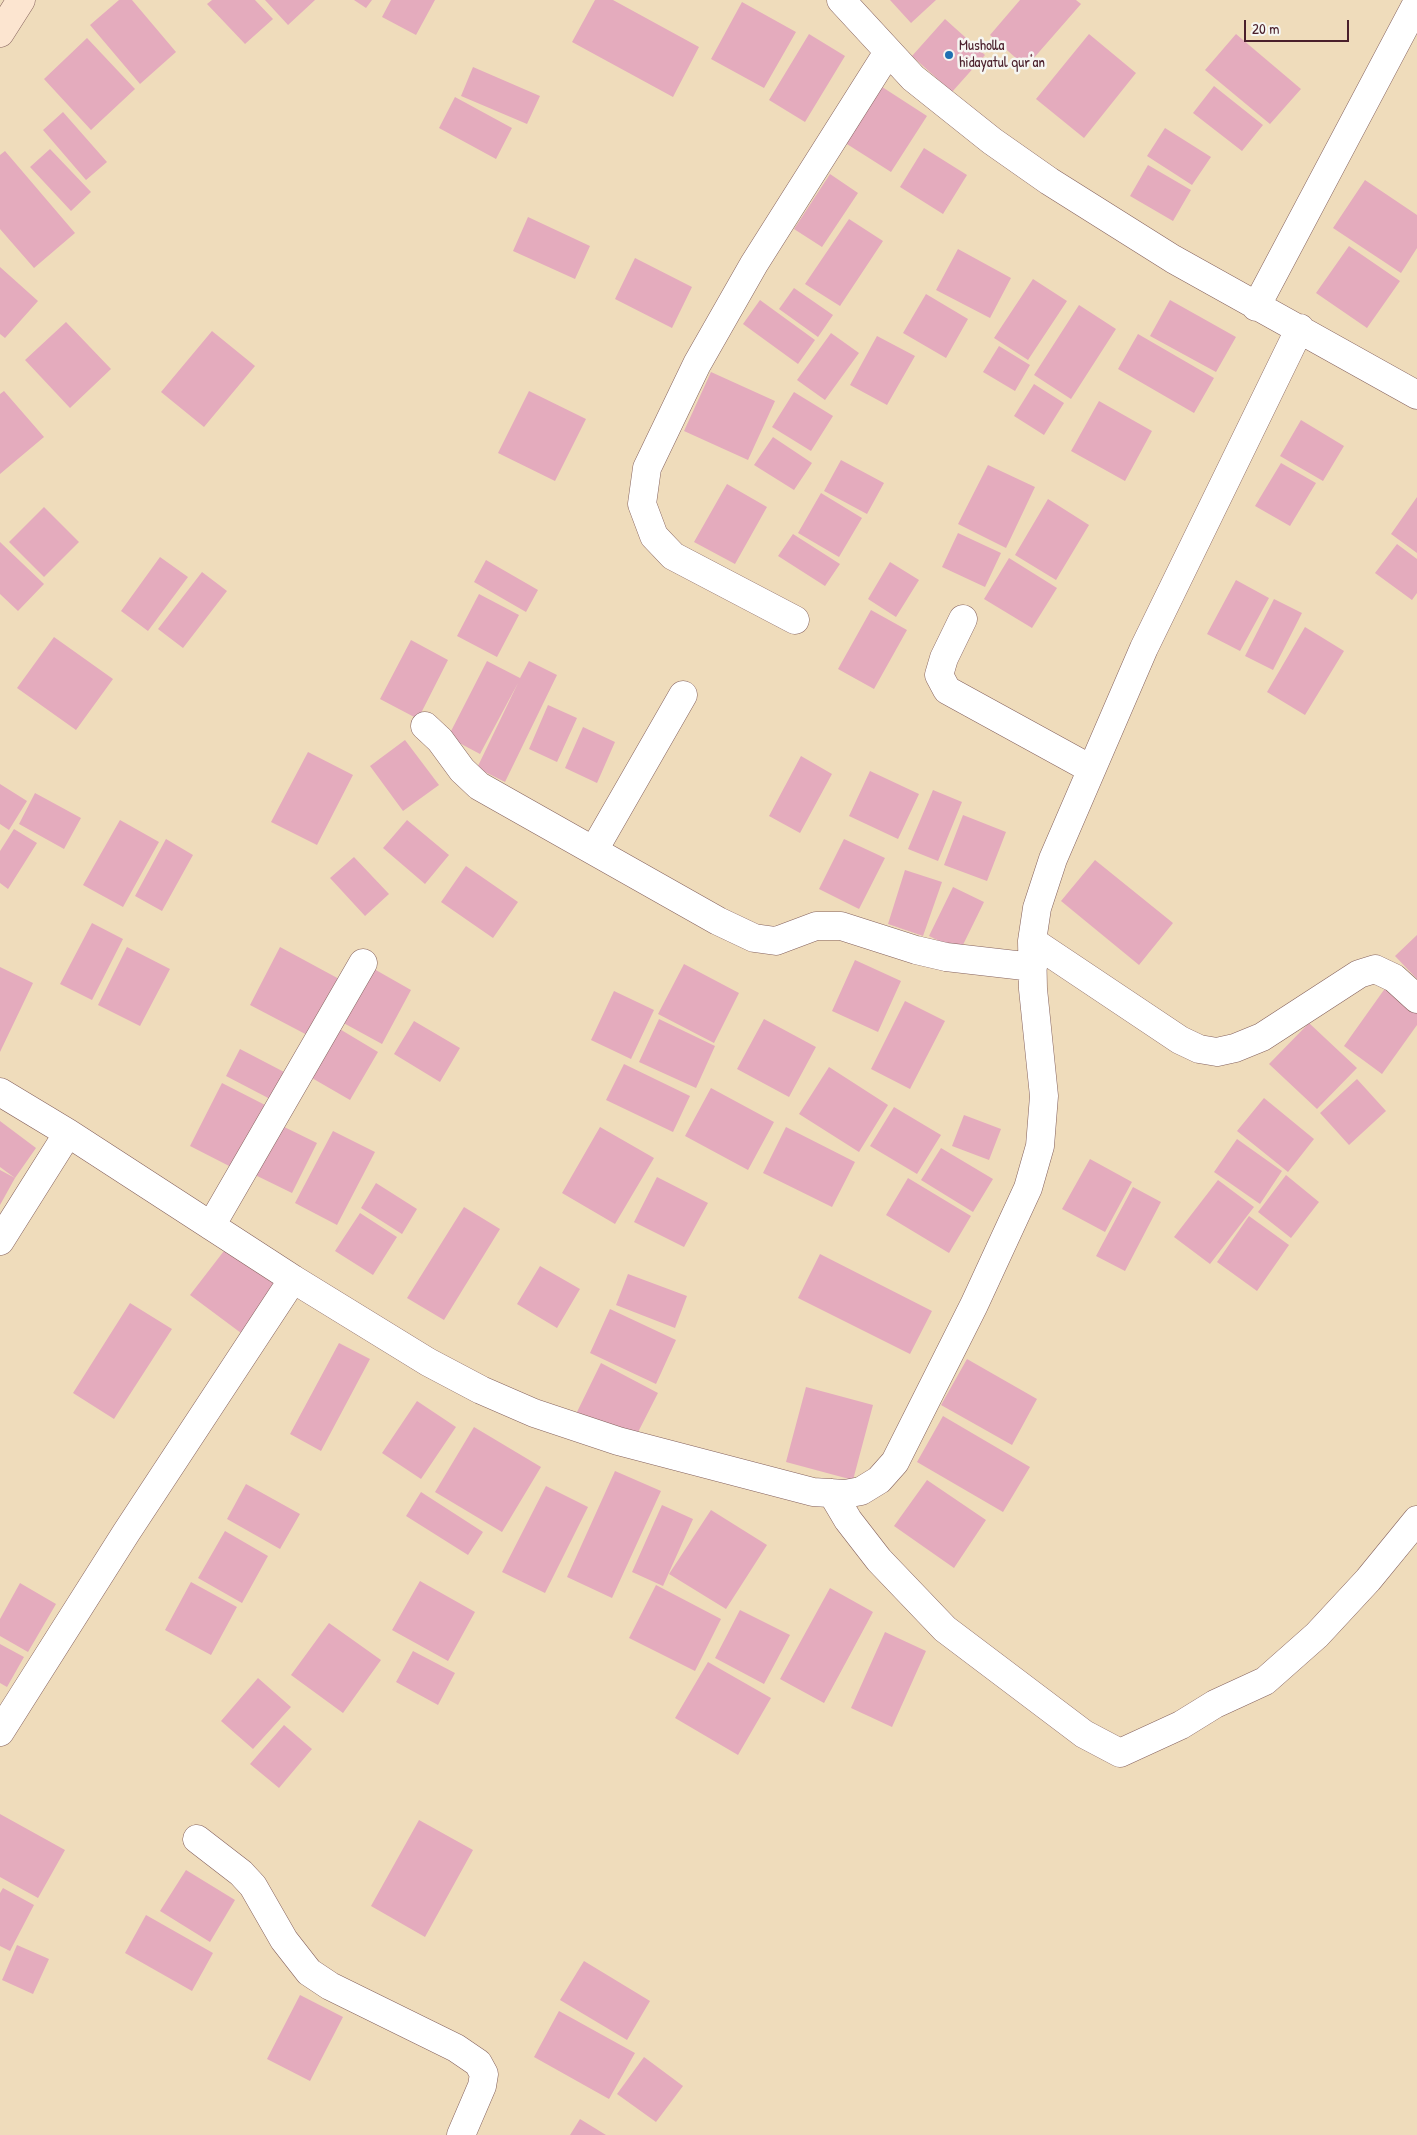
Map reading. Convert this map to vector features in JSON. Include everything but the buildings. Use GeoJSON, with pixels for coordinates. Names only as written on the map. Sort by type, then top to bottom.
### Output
{"type":"FeatureCollection","features":[{"type":"Feature","properties":{"kind":"main road"},"geometry":{"type":"LineString","coordinates":[[0,33],[21,0]]}},
{"type":"Feature","properties":{"kind":"street"},"geometry":{"type":"LineString","coordinates":[[841,0],[913,78],[992,141],[1057,186],[1149,244],[1256,307],[1300,328],[1417,395]]}},
{"type":"Feature","properties":{"kind":"street"},"geometry":{"type":"LineString","coordinates":[[1256,307],[1417,3]]}},
{"type":"Feature","properties":{"kind":"street"},"geometry":{"type":"LineString","coordinates":[[795,620],[673,556],[654,536],[642,504],[647,468],[697,364],[754,264],[888,52]]}},
{"type":"Feature","properties":{"kind":"street"},"geometry":{"type":"LineString","coordinates":[[0,1092],[68,1132],[293,1279],[428,1362],[481,1390],[534,1413],[618,1441],[814,1492],[861,1491],[879,1480],[895,1462],[974,1305],[1028,1188],[1040,1146],[1044,1096],[1032,954],[1037,908],[1053,859],[1144,648],[1300,328]]}},
{"type":"Feature","properties":{"kind":"street"},"geometry":{"type":"LineString","coordinates":[[963,619],[944,658],[939,676],[947,690],[1091,769]]}},
{"type":"Feature","properties":{"kind":"street"},"geometry":{"type":"LineString","coordinates":[[594,850],[683,695]]}},
{"type":"Feature","properties":{"kind":"street"},"geometry":{"type":"LineString","coordinates":[[424,726],[440,740],[462,770],[479,786],[718,922],[754,938],[776,941],[816,926],[841,926],[916,950],[946,956],[1032,954],[1180,1040],[1198,1049],[1217,1052],[1235,1048],[1262,1037],[1359,974],[1375,969],[1394,978],[1417,999]]}},
{"type":"Feature","properties":{"kind":"street"},"geometry":{"type":"LineString","coordinates":[[211,1226],[364,963]]}},
{"type":"Feature","properties":{"kind":"street"},"geometry":{"type":"LineString","coordinates":[[0,1241],[68,1132]]}},
{"type":"Feature","properties":{"kind":"street"},"geometry":{"type":"LineString","coordinates":[[0,1732],[126,1533],[293,1279]]}},
{"type":"Feature","properties":{"kind":"street"},"geometry":{"type":"LineString","coordinates":[[832,1493],[848,1520],[879,1560],[945,1629],[1084,1734],[1120,1754],[1181,1725],[1215,1704],[1265,1681],[1318,1635],[1368,1580],[1417,1520]]}},
{"type":"Feature","properties":{"kind":"street"},"geometry":{"type":"LineString","coordinates":[[197,1839],[241,1873],[253,1886],[284,1940],[309,1972],[330,1986],[456,2048],[478,2063],[484,2074],[482,2086],[461,2135]]}},
{"type":"Feature","properties":{"kind":"place","name":"Musholla hidayatul qur'an"},"geometry":{"type":"Point","coordinates":[949,55]}}]}
